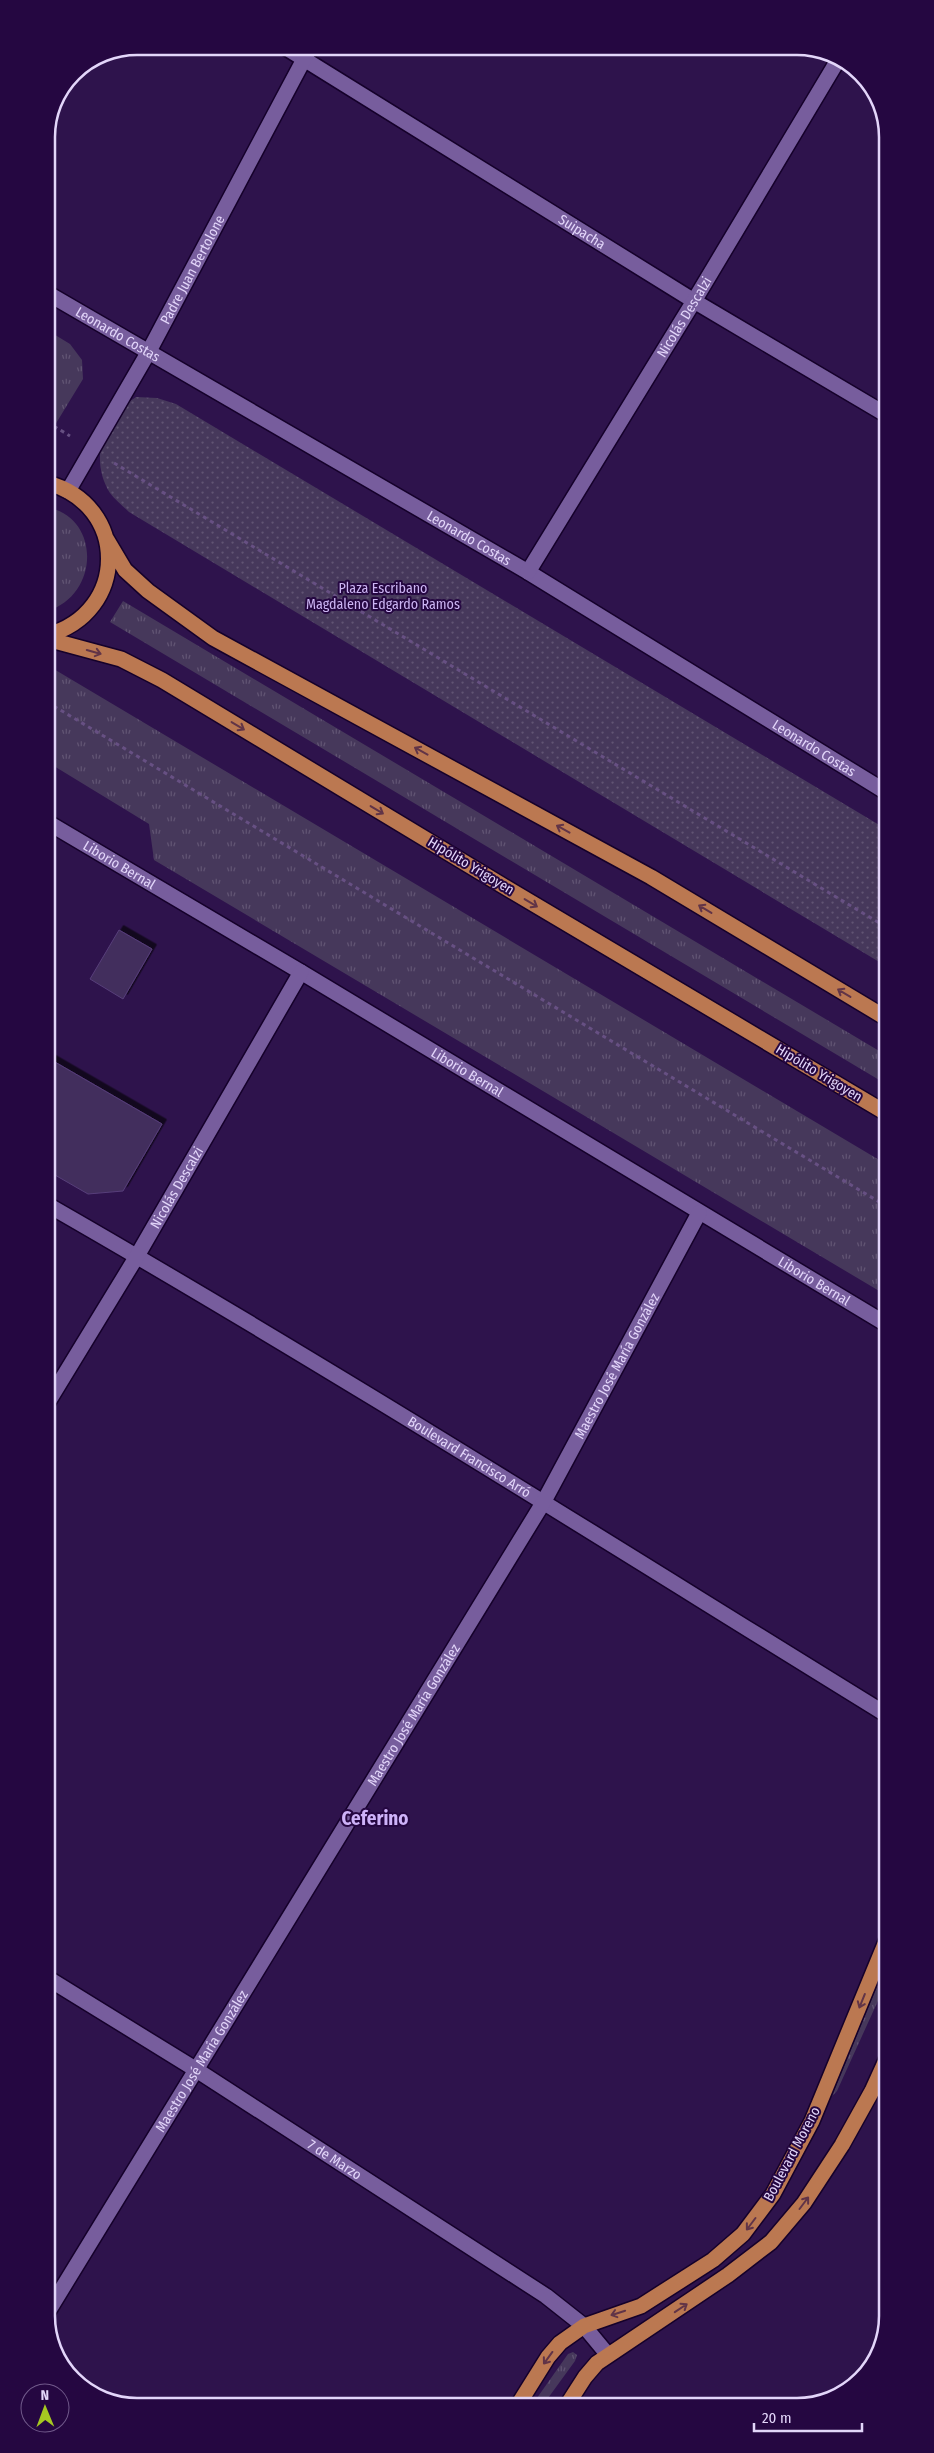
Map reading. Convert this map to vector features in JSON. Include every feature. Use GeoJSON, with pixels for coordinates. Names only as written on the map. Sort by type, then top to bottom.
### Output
{"type":"FeatureCollection","features":[{"type":"Feature","properties":{"kind":"main road"},"geometry":{"type":"LineString","coordinates":[[55,486],[68,491],[85,503],[98,519],[106,538],[125,570],[148,591],[213,638],[651,878],[879,1014]]}},
{"type":"Feature","properties":{"kind":"main road"},"geometry":{"type":"LineString","coordinates":[[55,633],[81,620],[96,603],[106,583],[110,560],[106,538]]}},
{"type":"Feature","properties":{"kind":"main road","name":"Hipólito Yrigoyen"},"geometry":{"type":"LineString","coordinates":[[55,641],[121,660],[162,680],[500,884],[879,1109]]}},
{"type":"Feature","properties":{"kind":"main road","name":"Boulevard Moreno"},"geometry":{"type":"LineString","coordinates":[[522,2398],[548,2357],[560,2343],[584,2326],[640,2306],[713,2260],[743,2234],[773,2194],[812,2121],[879,1958]]}},
{"type":"Feature","properties":{"kind":"main road"},"geometry":{"type":"LineString","coordinates":[[572,2398],[585,2377],[608,2355],[728,2276],[771,2242],[804,2203],[842,2145],[879,2076]]}},
{"type":"Feature","properties":{"kind":"street","name":"Padre Juan Bertolone"},"geometry":{"type":"LineString","coordinates":[[68,491],[148,353],[306,55]]}},
{"type":"Feature","properties":{"kind":"street","name":"Suipacha"},"geometry":{"type":"LineString","coordinates":[[310,55],[694,301],[879,410]]}},
{"type":"Feature","properties":{"kind":"street","name":"Nicolás Descalzi"},"geometry":{"type":"LineString","coordinates":[[528,572],[694,301],[835,65]]}},
{"type":"Feature","properties":{"kind":"street","name":"Leonardo Costas"},"geometry":{"type":"LineString","coordinates":[[55,297],[148,353],[528,572],[879,788]]}},
{"type":"Feature","properties":{"kind":"street","name":"Liborio Bernal"},"geometry":{"type":"LineString","coordinates":[[55,827],[301,972],[879,1320]]}},
{"type":"Feature","properties":{"kind":"street","name":"Nicolás Descalzi"},"geometry":{"type":"LineString","coordinates":[[55,1391],[137,1256],[301,972]]}},
{"type":"Feature","properties":{"kind":"street","name":"Boulevard Francisco Arró"},"geometry":{"type":"LineString","coordinates":[[55,1209],[137,1256],[879,1710]]}},
{"type":"Feature","properties":{"kind":"street","name":"Maestro José María González"},"geometry":{"type":"LineString","coordinates":[[55,2300],[543,1503],[699,1213]]}},
{"type":"Feature","properties":{"kind":"street","name":"7 de Marzo"},"geometry":{"type":"LineString","coordinates":[[55,1982],[195,2069],[546,2296],[584,2326],[608,2355]]}},
{"type":"Feature","properties":{"kind":"path"},"geometry":{"type":"LineString","coordinates":[[55,427],[879,923]]}},
{"type":"Feature","properties":{"kind":"path"},"geometry":{"type":"LineString","coordinates":[[55,707],[879,1202]]}},
{"type":"Feature","properties":{"kind":"green space"},"geometry":{"type":"Polygon","coordinates":[[[55,335],[70,344],[82,360],[83,379],[55,425],[55,335]]]}},
{"type":"Feature","properties":{"kind":"green space","name":"Plaza Escribano Magdaleno Edgardo Ramos"},"geometry":{"type":"Polygon","coordinates":[[[136,397],[157,398],[176,404],[879,825],[879,962],[129,512],[110,493],[101,472],[100,461],[100,450],[106,429],[121,406],[136,397]]]}},
{"type":"Feature","properties":{"kind":"green space"},"geometry":{"type":"Polygon","coordinates":[[[55,510],[65,514],[78,526],[85,541],[87,558],[84,574],[77,590],[64,603],[55,607],[55,510]]]}},
{"type":"Feature","properties":{"kind":"green space"},"geometry":{"type":"Polygon","coordinates":[[[123,601],[879,1051],[879,1080],[110,622],[123,601]]]}},
{"type":"Feature","properties":{"kind":"green space"},"geometry":{"type":"Polygon","coordinates":[[[55,670],[879,1160],[879,1291],[154,860],[149,824],[55,767],[55,670]]]}},
{"type":"Feature","properties":{"kind":"green space"},"geometry":{"type":"Polygon","coordinates":[[[879,1981],[879,1999],[837,2091],[832,2096],[879,1981]]]}},
{"type":"Feature","properties":{"kind":"green space"},"geometry":{"type":"Polygon","coordinates":[[[573,2352],[577,2355],[575,2361],[548,2398],[537,2398],[568,2354],[573,2352]]]}},
{"type":"Feature","properties":{"kind":"building"},"geometry":{"type":"Polygon","coordinates":[[[119,930],[152,949],[123,999],[90,979],[119,930]]]}},
{"type":"Feature","properties":{"kind":"building"},"geometry":{"type":"Polygon","coordinates":[[[55,1062],[162,1124],[123,1191],[88,1194],[55,1175],[55,1062]]]}},
{"type":"Feature","properties":{"kind":"district","name":"Ceferino"},"geometry":{"type":"Point","coordinates":[375,1818]}}]}
